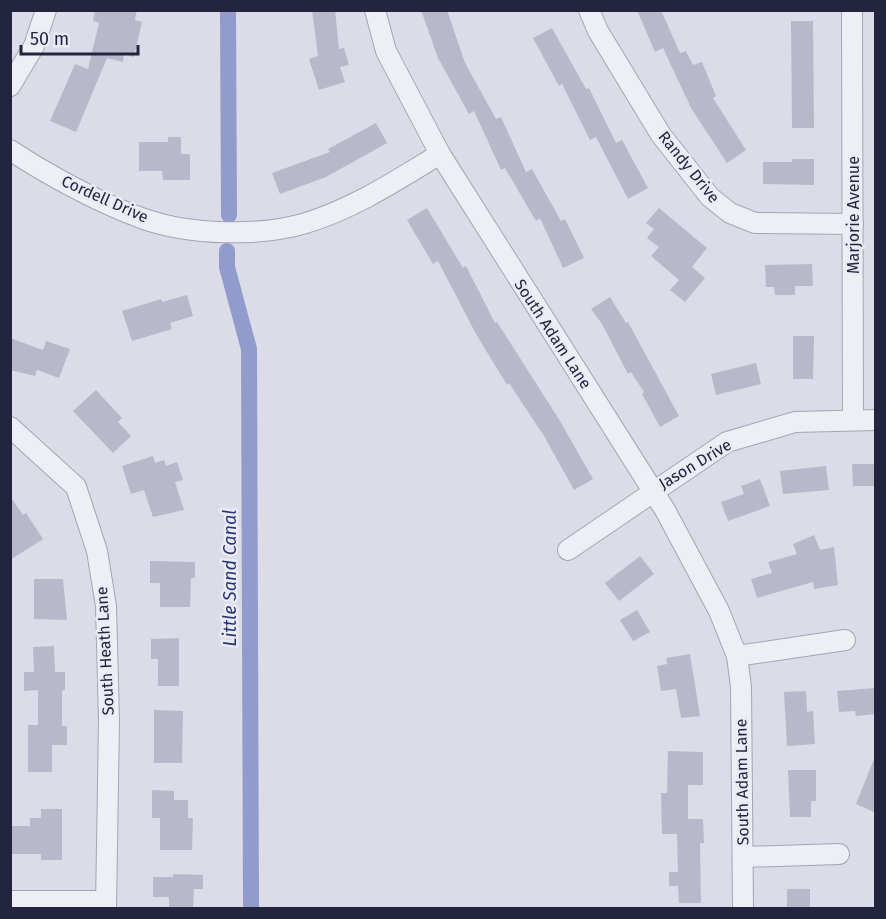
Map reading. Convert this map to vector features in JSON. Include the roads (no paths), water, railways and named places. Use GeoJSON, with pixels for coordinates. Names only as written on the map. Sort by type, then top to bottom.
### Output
{"type":"FeatureCollection","features":[{"type":"Feature","properties":{"kind":"street"},"geometry":{"type":"LineString","coordinates":[[10,86],[34,46],[46,10]]}},
{"type":"Feature","properties":{"kind":"street","name":"South Adam Lane"},"geometry":{"type":"LineString","coordinates":[[375,10],[386,51],[440,154],[654,489],[719,611],[737,656],[741,687],[743,909]]}},
{"type":"Feature","properties":{"kind":"street","name":"Randy Drive"},"geometry":{"type":"LineString","coordinates":[[589,10],[598,31],[661,135],[710,198],[730,213],[755,223],[853,224]]}},
{"type":"Feature","properties":{"kind":"street","name":"Marjorie Avenue"},"geometry":{"type":"LineString","coordinates":[[852,10],[853,419]]}},
{"type":"Feature","properties":{"kind":"street","name":"Cordell Drive"},"geometry":{"type":"LineString","coordinates":[[10,150],[45,173],[145,219],[205,231],[243,232],[305,223],[359,202],[440,154]]}},
{"type":"Feature","properties":{"kind":"street","name":"Jason Drive"},"geometry":{"type":"LineString","coordinates":[[568,550],[654,489],[727,442],[795,423],[853,419],[876,420]]}},
{"type":"Feature","properties":{"kind":"street","name":"South Heath Lane"},"geometry":{"type":"LineString","coordinates":[[10,427],[76,487],[97,551],[106,606],[108,675],[106,905]]}},
{"type":"Feature","properties":{"kind":"street"},"geometry":{"type":"LineString","coordinates":[[737,656],[845,640]]}},
{"type":"Feature","properties":{"kind":"street"},"geometry":{"type":"LineString","coordinates":[[743,856],[839,854]]}},
{"type":"Feature","properties":{"kind":"street"},"geometry":{"type":"LineString","coordinates":[[10,901],[106,905]]}},
{"type":"Feature","properties":{"kind":"waterway","name":"Little Sand Canal"},"geometry":{"type":"LineString","coordinates":[[228,10],[229,215]]}},
{"type":"Feature","properties":{"kind":"waterway","name":"Little Sand Canal"},"geometry":{"type":"LineString","coordinates":[[227,251],[227,267],[249,349],[251,908]]}}]}
